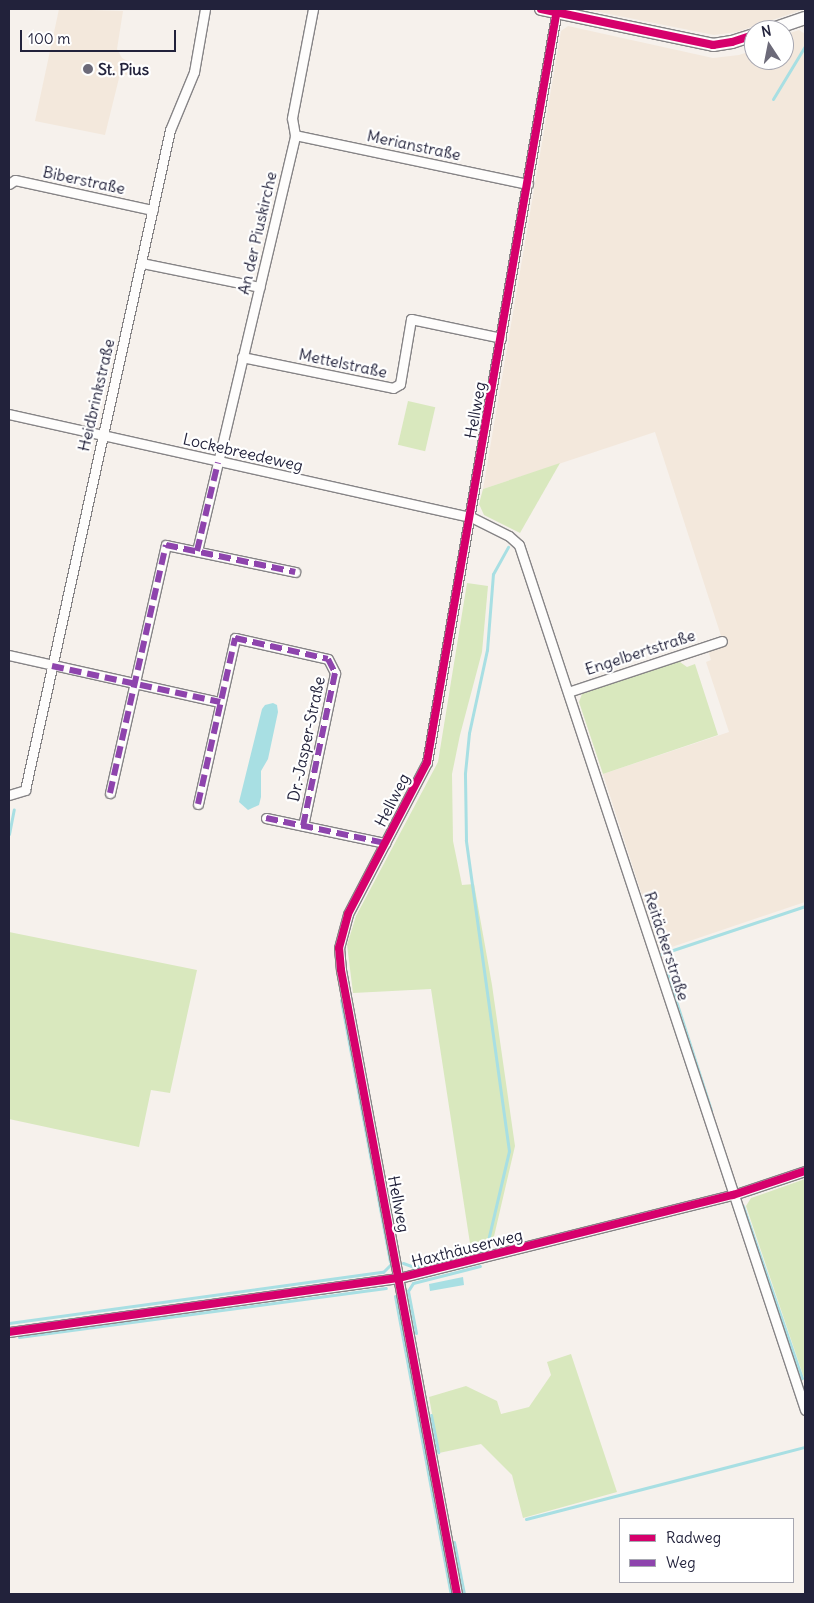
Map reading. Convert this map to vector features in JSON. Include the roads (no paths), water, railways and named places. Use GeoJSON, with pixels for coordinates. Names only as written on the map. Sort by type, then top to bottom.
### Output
{"type":"FeatureCollection","features":[{"type":"Feature","properties":{"kind":"main road"},"geometry":{"type":"LineString","coordinates":[[541,9],[557,10],[713,45],[744,38]]}},
{"type":"Feature","properties":{"kind":"street","name":"Heidbrinkstraße"},"geometry":{"type":"LineString","coordinates":[[9,795],[25,790],[170,130],[194,72],[205,9]]}},
{"type":"Feature","properties":{"kind":"street","name":"An der Piuskirche"},"geometry":{"type":"LineString","coordinates":[[197,551],[295,135],[292,118],[313,9]]}},
{"type":"Feature","properties":{"kind":"street","name":"Hellweg"},"geometry":{"type":"LineString","coordinates":[[458,1594],[341,970],[339,948],[348,914],[427,762],[471,517],[557,10]]}},
{"type":"Feature","properties":{"kind":"street","name":"Merianstraße"},"geometry":{"type":"LineString","coordinates":[[295,135],[528,184]]}},
{"type":"Feature","properties":{"kind":"street","name":"Biberstraße"},"geometry":{"type":"LineString","coordinates":[[9,184],[15,180],[153,210]]}},
{"type":"Feature","properties":{"kind":"street"},"geometry":{"type":"LineString","coordinates":[[142,263],[260,287]]}},
{"type":"Feature","properties":{"kind":"street","name":"Mettelstraße"},"geometry":{"type":"LineString","coordinates":[[242,357],[393,388],[400,384],[411,319],[501,338]]}},
{"type":"Feature","properties":{"kind":"street","name":"Lockebreedeweg"},"geometry":{"type":"LineString","coordinates":[[9,414],[471,517]]}},
{"type":"Feature","properties":{"kind":"street","name":"Reitäckerstraße"},"geometry":{"type":"LineString","coordinates":[[471,517],[509,536],[519,545],[805,1410]]}},
{"type":"Feature","properties":{"kind":"street"},"geometry":{"type":"LineString","coordinates":[[110,793],[166,545],[295,572]]}},
{"type":"Feature","properties":{"kind":"street","name":"Dr.-Jasper-Straße"},"geometry":{"type":"LineString","coordinates":[[220,702],[235,638],[328,659],[335,673],[303,826]]}},
{"type":"Feature","properties":{"kind":"street","name":"Engelbertstraße"},"geometry":{"type":"LineString","coordinates":[[568,692],[722,641]]}},
{"type":"Feature","properties":{"kind":"street"},"geometry":{"type":"LineString","coordinates":[[9,655],[220,702],[198,804]]}},
{"type":"Feature","properties":{"kind":"street","name":"Dr.-Jasper-Straße"},"geometry":{"type":"LineString","coordinates":[[266,818],[385,844]]}},
{"type":"Feature","properties":{"kind":"street","name":"Haxthäuserweg"},"geometry":{"type":"LineString","coordinates":[[9,1332],[399,1278],[733,1195],[805,1171]]}},
{"type":"Feature","properties":{"kind":"water"},"geometry":{"type":"Polygon","coordinates":[[[273,703],[277,705],[278,712],[268,759],[261,771],[261,797],[259,805],[248,810],[239,802],[262,709],[265,705],[273,703]]]}},
{"type":"Feature","properties":{"kind":"water"},"geometry":{"type":"Polygon","coordinates":[[[463,1277],[464,1285],[430,1291],[429,1284],[463,1277]]]}},
{"type":"Feature","properties":{"kind":"waterway"},"geometry":{"type":"LineString","coordinates":[[773,99],[805,46]]}},
{"type":"Feature","properties":{"kind":"waterway"},"geometry":{"type":"LineString","coordinates":[[403,1263],[414,1267],[486,1249],[509,1151],[466,840],[465,773],[469,733],[487,650],[493,574],[508,547]]}},
{"type":"Feature","properties":{"kind":"waterway"},"geometry":{"type":"LineString","coordinates":[[9,834],[14,809]]}},
{"type":"Feature","properties":{"kind":"waterway"},"geometry":{"type":"LineString","coordinates":[[661,954],[805,906]]}},
{"type":"Feature","properties":{"kind":"waterway"},"geometry":{"type":"LineString","coordinates":[[667,973],[711,1110]]}},
{"type":"Feature","properties":{"kind":"waterway"},"geometry":{"type":"LineString","coordinates":[[341,1000],[390,1261]]}},
{"type":"Feature","properties":{"kind":"waterway"},"geometry":{"type":"LineString","coordinates":[[743,1206],[802,1378]]}},
{"type":"Feature","properties":{"kind":"waterway"},"geometry":{"type":"LineString","coordinates":[[9,1323],[383,1272],[391,1264]]}},
{"type":"Feature","properties":{"kind":"waterway"},"geometry":{"type":"LineString","coordinates":[[416,1333],[408,1291],[413,1283],[480,1266]]}},
{"type":"Feature","properties":{"kind":"waterway"},"geometry":{"type":"LineString","coordinates":[[19,1337],[386,1288]]}},
{"type":"Feature","properties":{"kind":"waterway"},"geometry":{"type":"LineString","coordinates":[[395,1296],[451,1594]]}},
{"type":"Feature","properties":{"kind":"waterway"},"geometry":{"type":"LineString","coordinates":[[431,1415],[438,1452]]}},
{"type":"Feature","properties":{"kind":"waterway"},"geometry":{"type":"LineString","coordinates":[[526,1519],[805,1447]]}},
{"type":"Feature","properties":{"kind":"waterway"},"geometry":{"type":"LineString","coordinates":[[454,1542],[464,1594]]}},
{"type":"Feature","properties":{"kind":"place","name":"St. Pius"},"geometry":{"type":"Point","coordinates":[88,69]}}]}
